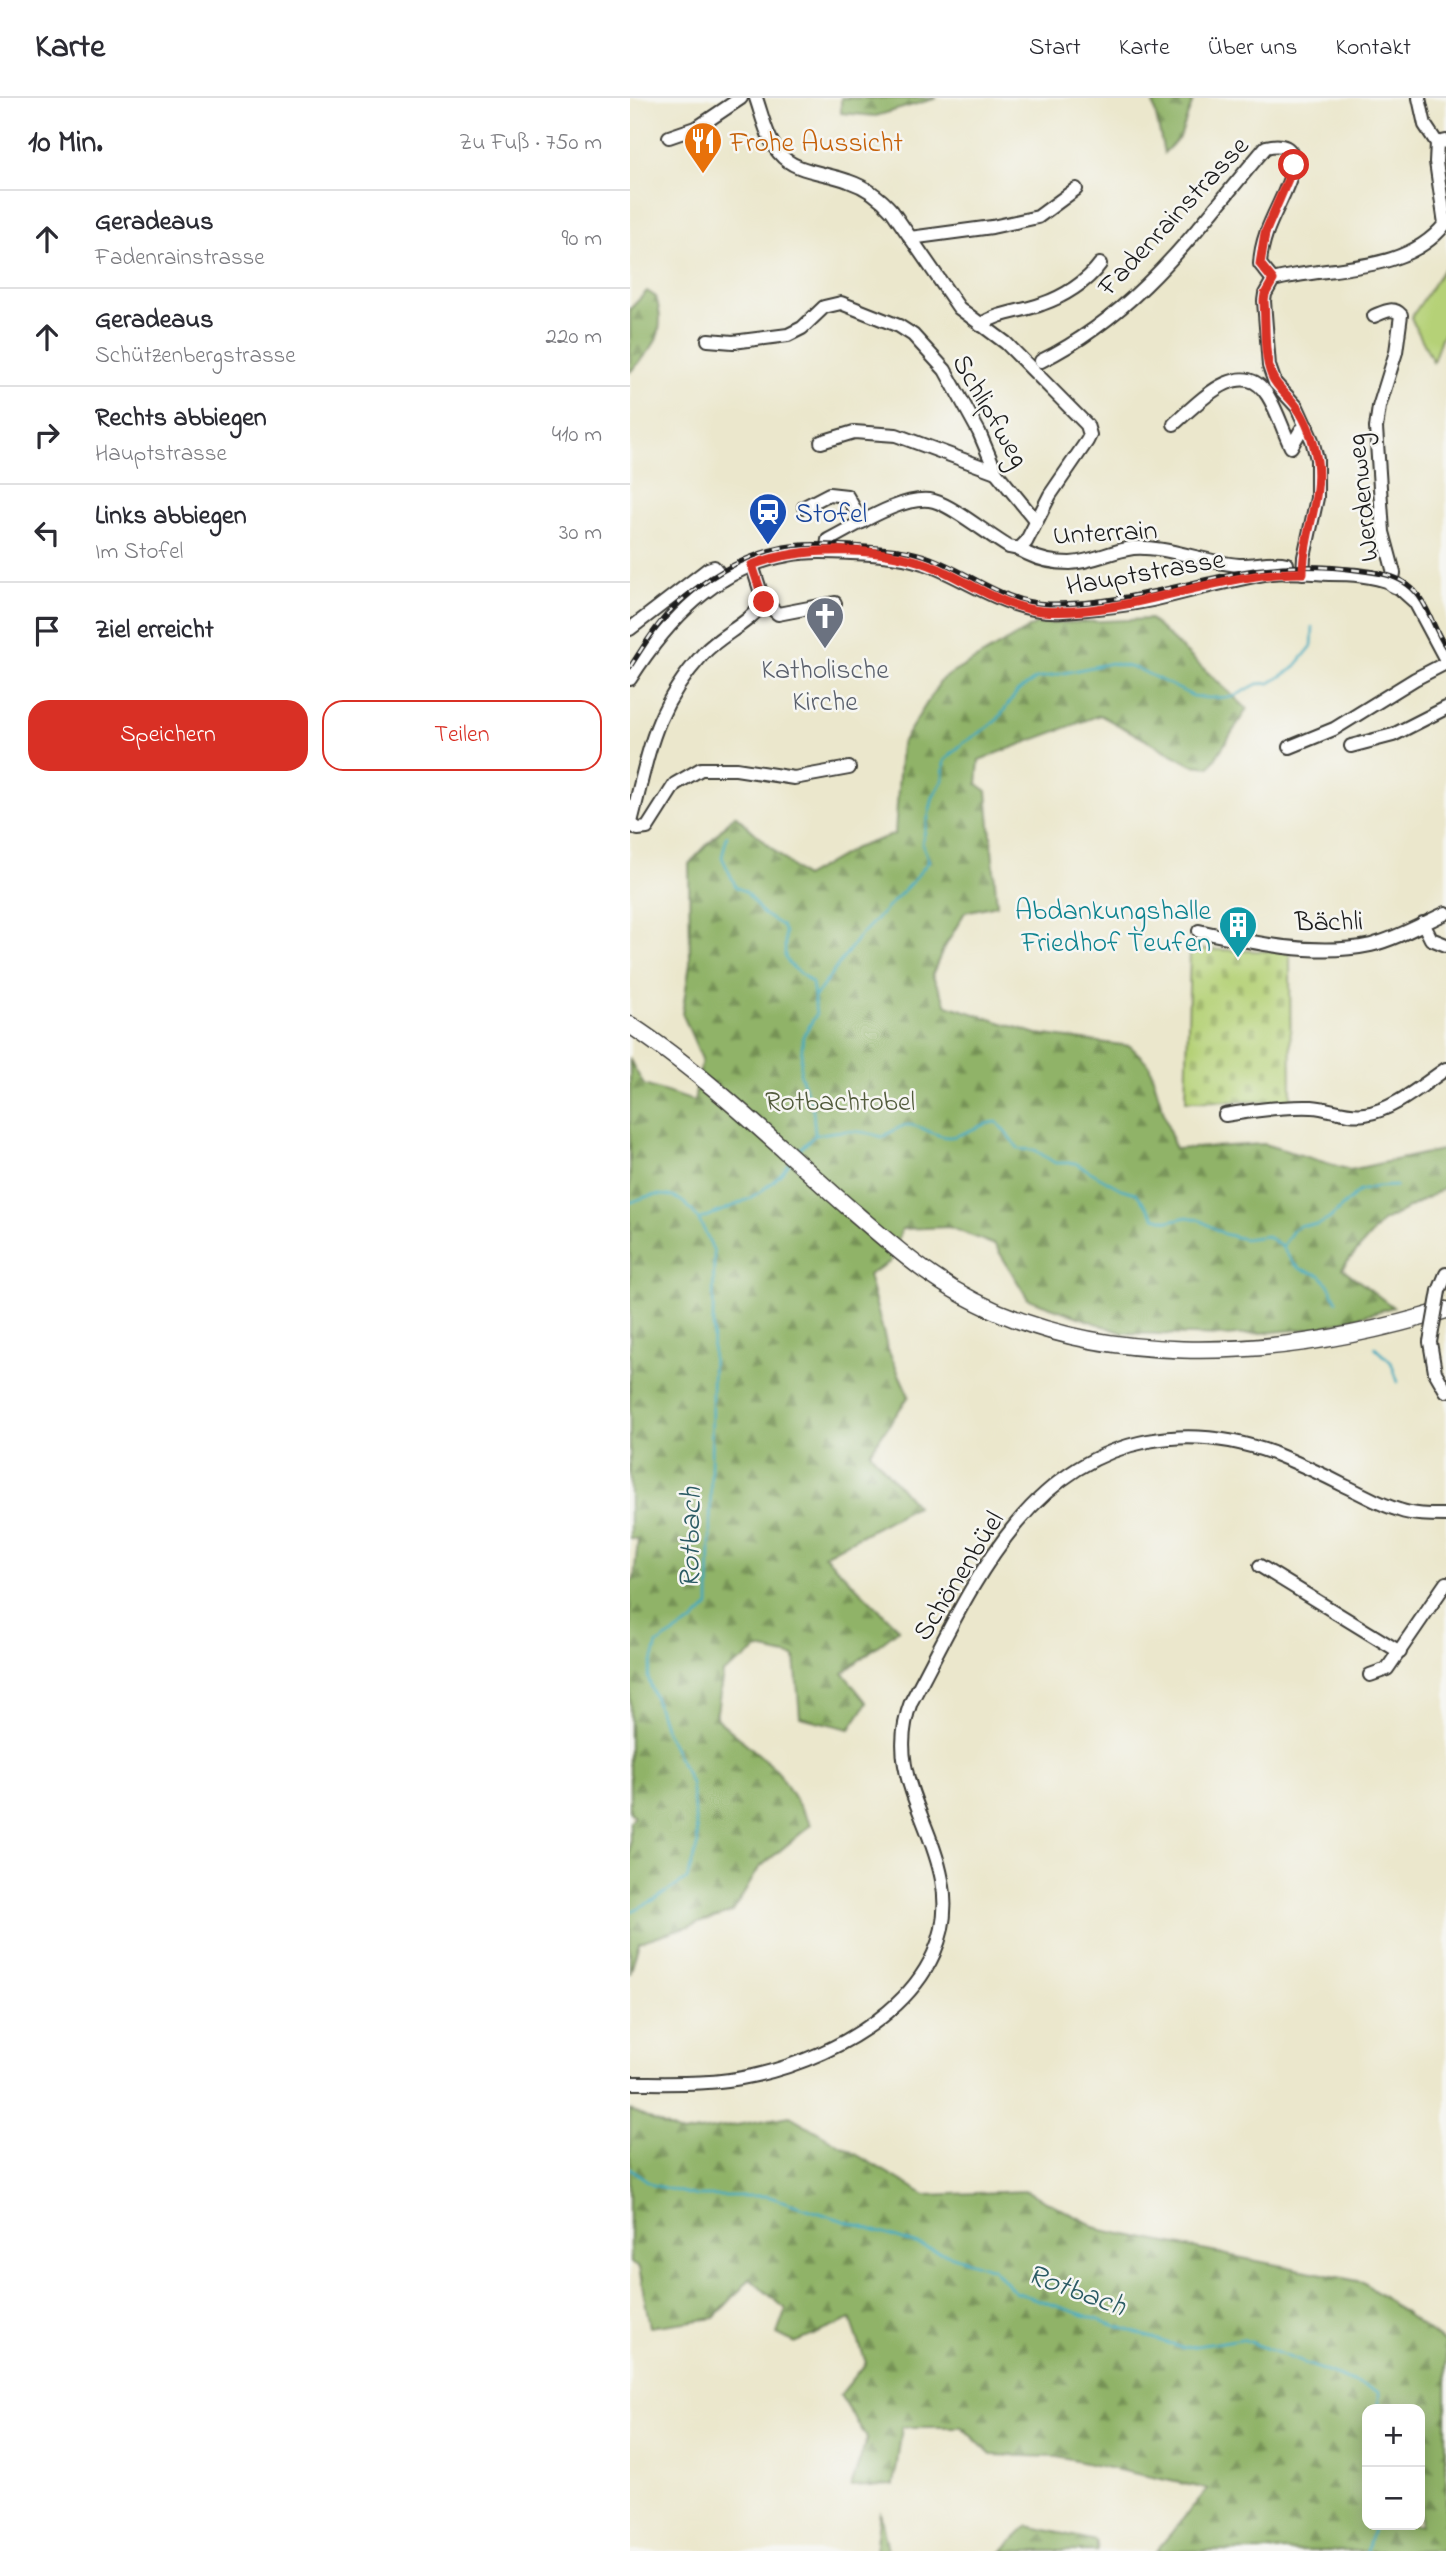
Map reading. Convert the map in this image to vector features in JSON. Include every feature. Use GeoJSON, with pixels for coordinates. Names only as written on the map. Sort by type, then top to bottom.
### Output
{"type":"FeatureCollection","features":[{"type":"Feature","properties":{"kind":"main road"},"geometry":{"type":"LineString","coordinates":[[630,1025],[659,1044],[892,1245],[952,1289],[1001,1314],[1053,1331],[1109,1342],[1178,1349],[1231,1349],[1297,1344],[1361,1333],[1446,1310]]}},
{"type":"Feature","properties":{"kind":"street"},"geometry":{"type":"LineString","coordinates":[[669,137],[698,127],[741,98]]}},
{"type":"Feature","properties":{"kind":"street"},"geometry":{"type":"LineString","coordinates":[[756,98],[776,151],[783,158],[805,169],[862,186],[880,198],[959,308],[1006,343],[1083,419],[1089,431],[1087,441],[1050,495],[1026,542],[1020,548]]}},
{"type":"Feature","properties":{"kind":"street"},"geometry":{"type":"LineString","coordinates":[[1303,573],[1319,483],[1317,459],[1307,427],[1297,407],[1275,383],[1269,366],[1265,294],[1273,280],[1289,275],[1360,267],[1404,254],[1427,242],[1445,224],[1437,179],[1442,142],[1425,125],[1419,98]]}},
{"type":"Feature","properties":{"kind":"street","name":"Fadenrainstrasse"},"geometry":{"type":"LineString","coordinates":[[1041,361],[1072,345],[1126,306],[1171,261],[1266,147],[1279,144],[1288,147],[1293,155],[1294,165],[1265,233],[1261,249],[1260,264],[1273,280]]}},
{"type":"Feature","properties":{"kind":"street"},"geometry":{"type":"LineString","coordinates":[[911,238],[992,227],[1038,217],[1076,190]]}},
{"type":"Feature","properties":{"kind":"street"},"geometry":{"type":"LineString","coordinates":[[980,326],[1004,313],[1044,304],[1089,278],[1100,264]]}},
{"type":"Feature","properties":{"kind":"street","name":"Schlipfweg"},"geometry":{"type":"LineString","coordinates":[[708,340],[733,342],[788,335],[802,328],[824,307],[841,303],[899,326],[913,335],[945,370],[979,432],[996,472],[1036,521]]}},
{"type":"Feature","properties":{"kind":"street","name":"Werdenweg"},"geometry":{"type":"LineString","coordinates":[[1374,316],[1389,310],[1401,315],[1396,352],[1379,407],[1376,428],[1383,532],[1394,573],[1394,584]]}},
{"type":"Feature","properties":{"kind":"street"},"geometry":{"type":"LineString","coordinates":[[1174,424],[1222,384],[1247,380],[1260,386],[1268,397],[1291,447],[1301,430],[1307,427]]}},
{"type":"Feature","properties":{"kind":"street"},"geometry":{"type":"LineString","coordinates":[[821,442],[854,432],[896,435],[996,472]]}},
{"type":"Feature","properties":{"kind":"street"},"geometry":{"type":"LineString","coordinates":[[804,507],[829,494],[847,496],[862,522]]}},
{"type":"Feature","properties":{"kind":"street","name":"Unterrain"},"geometry":{"type":"LineString","coordinates":[[825,552],[828,540],[862,522],[909,501],[934,501],[1009,547],[1020,548],[1045,560],[1069,563],[1093,561],[1132,548],[1240,565],[1280,562],[1287,564],[1287,573]]}},
{"type":"Feature","properties":{"kind":"street","name":"Hauptstrasse"},"geometry":{"type":"LineString","coordinates":[[630,678],[666,628],[724,579],[752,565],[788,555],[825,552],[884,555],[912,560],[936,568],[1013,605],[1043,611],[1076,610],[1144,601],[1243,579],[1287,573],[1351,574],[1378,578],[1394,584]]}},
{"type":"Feature","properties":{"kind":"street"},"geometry":{"type":"LineString","coordinates":[[752,565],[764,602],[778,614],[835,603]]}},
{"type":"Feature","properties":{"kind":"street"},"geometry":{"type":"LineString","coordinates":[[630,629],[708,569],[714,567],[724,579]]}},
{"type":"Feature","properties":{"kind":"street"},"geometry":{"type":"LineString","coordinates":[[1290,747],[1334,729],[1446,662],[1415,602],[1394,584]]}},
{"type":"Feature","properties":{"kind":"street"},"geometry":{"type":"LineString","coordinates":[[764,602],[756,614],[704,653],[674,690],[652,736],[631,825],[638,829],[647,828],[675,784],[701,769],[736,769],[794,778],[849,768]]}},
{"type":"Feature","properties":{"kind":"street"},"geometry":{"type":"LineString","coordinates":[[1352,746],[1392,735],[1446,708]]}},
{"type":"Feature","properties":{"kind":"street","name":"Bächli"},"geometry":{"type":"LineString","coordinates":[[1199,931],[1233,939],[1336,949],[1373,944],[1446,914]]}},
{"type":"Feature","properties":{"kind":"street"},"geometry":{"type":"LineString","coordinates":[[1423,923],[1431,939],[1446,945]]}},
{"type":"Feature","properties":{"kind":"street"},"geometry":{"type":"LineString","coordinates":[[1225,1115],[1282,1107],[1316,1107],[1336,1112],[1366,1114],[1383,1108],[1446,1069]]}},
{"type":"Feature","properties":{"kind":"street"},"geometry":{"type":"LineString","coordinates":[[1446,1274],[1439,1291],[1430,1342],[1435,1372],[1446,1391]]}},
{"type":"Feature","properties":{"kind":"street","name":"Schönenbüel"},"geometry":{"type":"LineString","coordinates":[[630,2083],[680,2084],[749,2077],[779,2070],[856,2035],[903,1997],[919,1980],[941,1939],[945,1918],[942,1877],[906,1774],[901,1746],[903,1726],[911,1702],[997,1548],[1037,1499],[1059,1480],[1089,1461],[1127,1445],[1164,1438],[1211,1438],[1240,1443],[1288,1459],[1399,1511],[1446,1515]]}},
{"type":"Feature","properties":{"kind":"street"},"geometry":{"type":"LineString","coordinates":[[1260,1566],[1400,1652]]}},
{"type":"Feature","properties":{"kind":"street"},"geometry":{"type":"LineString","coordinates":[[1370,1675],[1387,1670],[1446,1583]]}},
{"type":"Feature","properties":{"kind":"green space"},"geometry":{"type":"Polygon","coordinates":[[[841,98],[937,98],[876,116],[841,113],[841,98]]]}},
{"type":"Feature","properties":{"kind":"green space"},"geometry":{"type":"Polygon","coordinates":[[[1152,98],[1194,98],[1180,137],[1164,153],[1152,98]]]}},
{"type":"Feature","properties":{"kind":"green space"},"geometry":{"type":"Polygon","coordinates":[[[1446,265],[1446,330],[1433,362],[1411,318],[1446,265]]]}},
{"type":"Feature","properties":{"kind":"green space"},"geometry":{"type":"Polygon","coordinates":[[[647,291],[656,297],[659,330],[652,347],[630,372],[630,309],[647,291]]]}},
{"type":"Feature","properties":{"kind":"green space","name":"Rotbachtobel"},"geometry":{"type":"Polygon","coordinates":[[[1150,619],[1247,709],[1210,767],[1192,765],[1100,715],[979,760],[977,784],[987,791],[997,905],[965,912],[942,952],[932,975],[947,1005],[1037,1034],[1130,1046],[1149,1064],[1175,1149],[1264,1144],[1350,1170],[1446,1149],[1446,1183],[1443,1189],[1382,1222],[1342,1268],[1393,1307],[1319,1328],[1225,1336],[1123,1333],[1028,1299],[995,1245],[949,1227],[902,1229],[890,1262],[868,1275],[888,1350],[909,1396],[870,1452],[916,1506],[824,1555],[899,1629],[843,1673],[867,1703],[850,1729],[800,1717],[795,1657],[759,1649],[723,1673],[716,1718],[777,1770],[811,1825],[759,1868],[733,1912],[639,1942],[630,1974],[630,1821],[634,1816],[630,1812],[630,1582],[634,1579],[638,1539],[630,1538],[630,1060],[644,1085],[694,1101],[702,1059],[682,1013],[690,964],[689,864],[735,815],[804,877],[855,848],[895,834],[901,744],[942,679],[1036,624],[1150,619]]]}},
{"type":"Feature","properties":{"kind":"green space"},"geometry":{"type":"Polygon","coordinates":[[[1190,949],[1290,952],[1291,1102],[1186,1101],[1190,949]]]}},
{"type":"Feature","properties":{"kind":"green space"},"geometry":{"type":"Polygon","coordinates":[[[630,2110],[682,2134],[790,2116],[926,2195],[1027,2191],[1102,2230],[1363,2282],[1446,2344],[1446,2551],[1156,2551],[1208,2489],[1057,2457],[991,2455],[962,2427],[902,2427],[894,2485],[851,2487],[867,2438],[840,2395],[866,2363],[851,2319],[795,2343],[777,2334],[786,2309],[750,2279],[714,2318],[650,2327],[639,2268],[630,2263],[630,2110]]]}},
{"type":"Feature","properties":{"kind":"green space"},"geometry":{"type":"Polygon","coordinates":[[[880,2511],[888,2551],[875,2551],[880,2511]]]}},
{"type":"Feature","properties":{"kind":"green space"},"geometry":{"type":"Polygon","coordinates":[[[1028,2526],[1096,2541],[1098,2551],[1002,2551],[1028,2526]]]}},
{"type":"Feature","properties":{"kind":"waterway"},"geometry":{"type":"LineString","coordinates":[[797,1152],[815,1135],[813,1110],[800,1073],[803,1036],[816,1015],[814,998],[858,938],[929,861],[922,843],[933,797],[943,780],[944,761],[962,744],[998,719],[1017,692],[1036,679],[1111,663],[1138,669],[1193,696],[1233,697],[1257,684],[1270,683],[1293,669],[1312,646],[1313,627]]}},
{"type":"Feature","properties":{"kind":"waterway"},"geometry":{"type":"LineString","coordinates":[[727,836],[722,857],[736,887],[746,892],[763,914],[781,925],[785,932],[785,957],[789,964],[812,983],[814,997]]}},
{"type":"Feature","properties":{"kind":"waterway"},"geometry":{"type":"LineString","coordinates":[[816,1135],[849,1131],[882,1137],[897,1128],[912,1125],[950,1137],[997,1122],[1019,1149],[1035,1150],[1055,1163],[1075,1163],[1121,1189],[1136,1193],[1155,1217],[1169,1221],[1187,1217],[1198,1219],[1224,1234],[1244,1239],[1267,1236],[1282,1247],[1294,1229],[1301,1225],[1318,1225],[1329,1219],[1359,1191],[1396,1186]]}},
{"type":"Feature","properties":{"kind":"waterway"},"geometry":{"type":"LineString","coordinates":[[700,1219],[760,1192],[789,1164]]}},
{"type":"Feature","properties":{"kind":"waterway","name":"Rotbach"},"geometry":{"type":"LineString","coordinates":[[630,1203],[647,1197],[674,1197],[693,1212],[714,1252],[709,1606],[694,1621],[657,1644],[648,1677],[665,1730],[691,1783],[698,1844],[687,1879],[630,1912]]}},
{"type":"Feature","properties":{"kind":"waterway"},"geometry":{"type":"LineString","coordinates":[[1282,1247],[1293,1263],[1301,1269],[1320,1275],[1337,1301]]}},
{"type":"Feature","properties":{"kind":"waterway"},"geometry":{"type":"LineString","coordinates":[[1375,1347],[1391,1362],[1398,1382]]}},
{"type":"Feature","properties":{"kind":"waterway","name":"Rotbach"},"geometry":{"type":"LineString","coordinates":[[630,2168],[653,2185],[697,2196],[767,2196],[993,2269],[1015,2292],[1182,2348],[1242,2339],[1379,2392],[1379,2404]]}},
{"type":"Feature","properties":{"kind":"waterway","name":"Rotbach"},"geometry":{"type":"LineString","coordinates":[[1367,2551],[1373,2530]]}},
{"type":"Feature","properties":{"kind":"railway"},"geometry":{"type":"LineString","coordinates":[[630,667],[670,611],[708,580],[753,556],[784,547],[810,545],[912,552],[946,564],[1003,593],[1049,604],[1120,598],[1267,568],[1316,567],[1375,573],[1398,579],[1415,591],[1446,647]]}},
{"type":"Feature","properties":{"kind":"place","name":"Frohe Aussicht"},"geometry":{"type":"Point","coordinates":[703,175]}},
{"type":"Feature","properties":{"kind":"place","name":"Stofel"},"geometry":{"type":"Point","coordinates":[768,546]}},
{"type":"Feature","properties":{"kind":"place","name":"Katholische Kirche"},"geometry":{"type":"Point","coordinates":[825,650]}},
{"type":"Feature","properties":{"kind":"place","name":"Abdankungshalle Friedhof Teufen"},"geometry":{"type":"Point","coordinates":[1238,959]}},
{"type":"Feature","properties":{"kind":"route"},"geometry":{"type":"LineString","coordinates":[[764,602],[752,565],[776,557],[818,552],[912,560],[936,568],[1013,605],[1043,611],[1076,610],[1144,601],[1273,573],[1303,573],[1304,557],[1316,508],[1319,483],[1317,459],[1307,427],[1297,407],[1275,383],[1269,366],[1264,301],[1273,280],[1260,264],[1265,233],[1294,165]]}}]}
